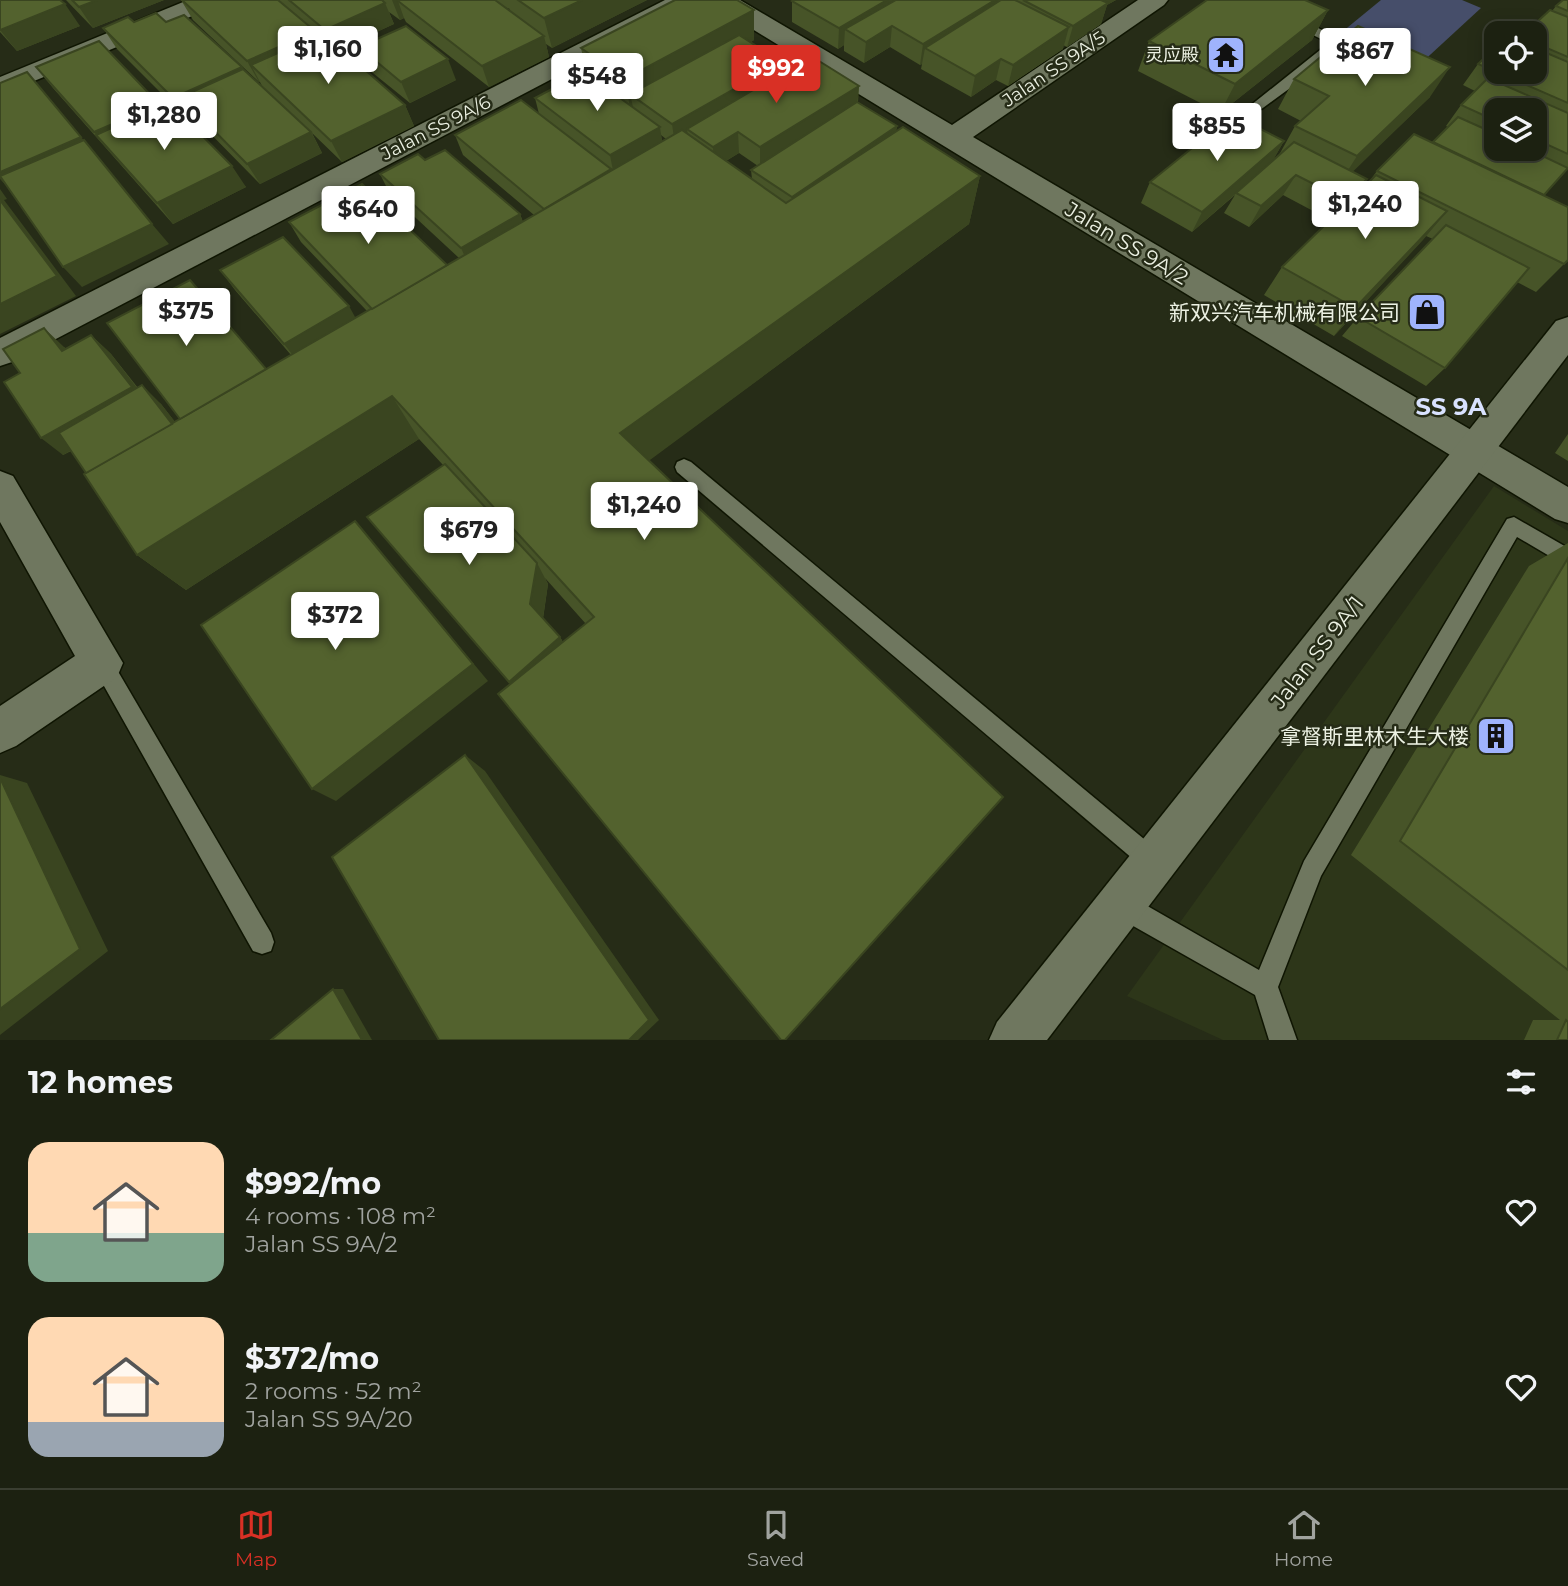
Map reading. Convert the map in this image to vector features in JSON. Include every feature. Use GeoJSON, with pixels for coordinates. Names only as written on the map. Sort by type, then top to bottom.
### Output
{"type":"FeatureCollection","features":[{"type":"Feature","properties":{"kind":"street"},"geometry":{"type":"LineString","coordinates":[[0,87],[210,0]]}},
{"type":"Feature","properties":{"kind":"street","name":"Jalan SS 9A/6"},"geometry":{"type":"LineString","coordinates":[[0,353],[684,0]]}},
{"type":"Feature","properties":{"kind":"street","name":"Jalan SS 9A/2"},"geometry":{"type":"LineString","coordinates":[[722,0],[1568,507]]}},
{"type":"Feature","properties":{"kind":"street","name":"Jalan SS 9A/5"},"geometry":{"type":"LineString","coordinates":[[953,138],[1154,0]]}},
{"type":"Feature","properties":{"kind":"street","name":"Jalan SS 9A/1"},"geometry":{"type":"LineString","coordinates":[[1015,1040],[1568,330]]}},
{"type":"Feature","properties":{"kind":"street"},"geometry":{"type":"LineString","coordinates":[[0,487],[103,663],[4,716]]}},
{"type":"Feature","properties":{"kind":"lane"},"geometry":{"type":"LineString","coordinates":[[1241,120],[1318,61],[1332,47],[1328,38],[1248,0]]}},
{"type":"Feature","properties":{"kind":"lane"},"geometry":{"type":"LineString","coordinates":[[684,467],[1154,862]]}},
{"type":"Feature","properties":{"kind":"lane"},"geometry":{"type":"LineString","coordinates":[[1284,1040],[1279,1033],[1265,987],[1312,869],[1514,525],[1568,558]]}},
{"type":"Feature","properties":{"kind":"lane"},"geometry":{"type":"LineString","coordinates":[[103,663],[262,942]]}},
{"type":"Feature","properties":{"kind":"lane"},"geometry":{"type":"LineString","coordinates":[[1121,905],[1265,987]]}},
{"type":"Feature","properties":{"kind":"shaded area"},"geometry":{"type":"Polygon","coordinates":[[[1381,0],[1462,0],[1481,8],[1418,66],[1342,32],[1381,0]]]}},
{"type":"Feature","properties":{"kind":"shaded area"},"geometry":{"type":"Polygon","coordinates":[[[1494,486],[1568,531],[1568,1040],[1223,1040],[1127,996],[1494,486]]]}},
{"type":"Feature","properties":{"kind":"building"},"geometry":{"type":"Polygon","coordinates":[[[0,0],[60,0],[65,4],[0,30],[0,0]]]}},
{"type":"Feature","properties":{"kind":"building"},"geometry":{"type":"Polygon","coordinates":[[[72,0],[97,0],[79,7],[72,0]]]}},
{"type":"Feature","properties":{"kind":"building"},"geometry":{"type":"Polygon","coordinates":[[[182,0],[278,0],[315,31],[247,61],[182,0]]]}},
{"type":"Feature","properties":{"kind":"building"},"geometry":{"type":"Polygon","coordinates":[[[289,0],[382,0],[385,3],[325,30],[289,0]]]}},
{"type":"Feature","properties":{"kind":"building"},"geometry":{"type":"Polygon","coordinates":[[[399,0],[495,0],[544,36],[482,66],[399,0]]]}},
{"type":"Feature","properties":{"kind":"building"},"geometry":{"type":"Polygon","coordinates":[[[518,0],[582,0],[544,18],[518,0]]]}},
{"type":"Feature","properties":{"kind":"building"},"geometry":{"type":"Polygon","coordinates":[[[675,0],[737,0],[754,10],[625,79],[581,48],[675,0]]]}},
{"type":"Feature","properties":{"kind":"building"},"geometry":{"type":"Polygon","coordinates":[[[887,0],[839,28],[792,1],[887,0]]]}},
{"type":"Feature","properties":{"kind":"building"},"geometry":{"type":"Polygon","coordinates":[[[896,0],[995,0],[923,44],[892,26],[866,42],[845,29],[896,0]]]}},
{"type":"Feature","properties":{"kind":"building"},"geometry":{"type":"Polygon","coordinates":[[[1001,0],[1015,0],[1069,27],[1013,65],[1001,59],[975,76],[925,48],[1001,0]]]}},
{"type":"Feature","properties":{"kind":"building"},"geometry":{"type":"Polygon","coordinates":[[[1023,0],[1101,0],[1108,3],[1073,26],[1023,0]]]}},
{"type":"Feature","properties":{"kind":"building"},"geometry":{"type":"Polygon","coordinates":[[[1207,0],[1305,0],[1328,10],[1235,84],[1149,41],[1207,0]]]}},
{"type":"Feature","properties":{"kind":"building"},"geometry":{"type":"Polygon","coordinates":[[[1563,0],[1568,0],[1568,11],[1556,6],[1563,0]]]}},
{"type":"Feature","properties":{"kind":"building"},"geometry":{"type":"Polygon","coordinates":[[[1550,10],[1568,17],[1568,57],[1547,48],[1547,21],[1538,21],[1550,10]]]}},
{"type":"Feature","properties":{"kind":"building"},"geometry":{"type":"Polygon","coordinates":[[[156,13],[166,22],[184,15],[242,67],[173,98],[103,28],[128,17],[134,22],[156,13]]]}},
{"type":"Feature","properties":{"kind":"building"},"geometry":{"type":"Polygon","coordinates":[[[406,26],[448,59],[401,82],[359,47],[406,26]]]}},
{"type":"Feature","properties":{"kind":"building"},"geometry":{"type":"Polygon","coordinates":[[[1358,26],[1450,67],[1357,156],[1295,126],[1329,96],[1294,79],[1358,26]]]}},
{"type":"Feature","properties":{"kind":"building"},"geometry":{"type":"Polygon","coordinates":[[[323,33],[405,105],[331,141],[251,65],[323,33]]]}},
{"type":"Feature","properties":{"kind":"building"},"geometry":{"type":"Polygon","coordinates":[[[739,35],[782,62],[672,124],[630,94],[739,35]]]}},
{"type":"Feature","properties":{"kind":"building"},"geometry":{"type":"Polygon","coordinates":[[[99,41],[159,104],[94,132],[36,67],[99,41]]]}},
{"type":"Feature","properties":{"kind":"building"},"geometry":{"type":"Polygon","coordinates":[[[1547,53],[1568,62],[1568,103],[1524,84],[1547,84],[1547,53]]]}},
{"type":"Feature","properties":{"kind":"building"},"geometry":{"type":"Polygon","coordinates":[[[811,56],[859,86],[760,147],[738,132],[713,147],[687,129],[811,56]]]}},
{"type":"Feature","properties":{"kind":"building"},"geometry":{"type":"Polygon","coordinates":[[[243,69],[311,132],[247,164],[181,97],[243,69]]]}},
{"type":"Feature","properties":{"kind":"building"},"geometry":{"type":"Polygon","coordinates":[[[27,72],[81,137],[0,172],[0,83],[27,72]]]}},
{"type":"Feature","properties":{"kind":"building"},"geometry":{"type":"Polygon","coordinates":[[[584,72],[660,127],[610,155],[535,98],[584,72]]]}},
{"type":"Feature","properties":{"kind":"building"},"geometry":{"type":"Polygon","coordinates":[[[1484,82],[1502,84],[1534,98],[1484,98],[1484,116],[1461,105],[1484,82]]]}},
{"type":"Feature","properties":{"kind":"building"},"geometry":{"type":"Polygon","coordinates":[[[521,100],[611,169],[544,209],[455,135],[521,100]]]}},
{"type":"Feature","properties":{"kind":"building"},"geometry":{"type":"Polygon","coordinates":[[[169,102],[232,166],[157,203],[96,135],[169,102]]]}},
{"type":"Feature","properties":{"kind":"building"},"geometry":{"type":"Polygon","coordinates":[[[857,102],[897,126],[792,197],[751,170],[857,102]]]}},
{"type":"Feature","properties":{"kind":"building"},"geometry":{"type":"Polygon","coordinates":[[[1547,104],[1568,113],[1568,154],[1547,144],[1547,104]]]}},
{"type":"Feature","properties":{"kind":"building"},"geometry":{"type":"Polygon","coordinates":[[[1233,115],[1284,141],[1202,212],[1150,182],[1233,115]]]}},
{"type":"Feature","properties":{"kind":"building"},"geometry":{"type":"Polygon","coordinates":[[[1458,117],[1484,129],[1484,161],[1547,161],[1547,158],[1568,168],[1544,195],[1433,142],[1458,117]]]}},
{"type":"Feature","properties":{"kind":"building"},"geometry":{"type":"Polygon","coordinates":[[[903,127],[980,176],[620,433],[1003,797],[785,1040],[781,1040],[498,694],[594,617],[392,396],[137,555],[84,474],[682,130],[786,203],[903,127]]]}},
{"type":"Feature","properties":{"kind":"building"},"geometry":{"type":"Polygon","coordinates":[[[1414,134],[1568,207],[1568,260],[1564,264],[1377,171],[1414,134]]]}},
{"type":"Feature","properties":{"kind":"building"},"geometry":{"type":"Polygon","coordinates":[[[84,140],[152,224],[63,267],[0,176],[84,140]]]}},
{"type":"Feature","properties":{"kind":"building"},"geometry":{"type":"Polygon","coordinates":[[[1294,142],[1367,179],[1345,200],[1296,175],[1261,206],[1236,193],[1294,142]]]}},
{"type":"Feature","properties":{"kind":"building"},"geometry":{"type":"Polygon","coordinates":[[[445,150],[520,214],[461,248],[380,174],[418,154],[425,160],[445,150]]]}},
{"type":"Feature","properties":{"kind":"building"},"geometry":{"type":"Polygon","coordinates":[[[1376,175],[1447,211],[1355,308],[1282,267],[1376,175]]]}},
{"type":"Feature","properties":{"kind":"building"},"geometry":{"type":"Polygon","coordinates":[[[362,184],[447,265],[372,309],[289,222],[362,184]]]}},
{"type":"Feature","properties":{"kind":"building"},"geometry":{"type":"Polygon","coordinates":[[[0,200],[57,276],[0,304],[0,200]]]}},
{"type":"Feature","properties":{"kind":"building","name":"新双兴汽车机械有限公司"},"geometry":{"type":"Polygon","coordinates":[[[1446,225],[1529,268],[1445,368],[1358,317],[1446,225]]]}},
{"type":"Feature","properties":{"kind":"building"},"geometry":{"type":"Polygon","coordinates":[[[283,237],[349,306],[284,344],[220,270],[283,237]]]}},
{"type":"Feature","properties":{"kind":"building"},"geometry":{"type":"Polygon","coordinates":[[[190,280],[266,369],[180,419],[107,323],[190,280]]]}},
{"type":"Feature","properties":{"kind":"building"},"geometry":{"type":"Polygon","coordinates":[[[44,328],[62,351],[91,335],[132,387],[41,438],[4,382],[20,373],[3,349],[44,328]]]}},
{"type":"Feature","properties":{"kind":"building"},"geometry":{"type":"Polygon","coordinates":[[[142,385],[172,424],[86,473],[59,433],[142,385]]]}},
{"type":"Feature","properties":{"kind":"building"},"geometry":{"type":"Polygon","coordinates":[[[445,464],[537,563],[530,604],[560,637],[509,682],[367,517],[445,464]]]}},
{"type":"Feature","properties":{"kind":"building"},"geometry":{"type":"Polygon","coordinates":[[[355,521],[473,664],[312,789],[201,625],[355,521]]]}},
{"type":"Feature","properties":{"kind":"building","name":"拿督斯里林木生大楼"},"geometry":{"type":"Polygon","coordinates":[[[1568,558],[1568,970],[1400,841],[1568,558]]]}},
{"type":"Feature","properties":{"kind":"building"},"geometry":{"type":"Polygon","coordinates":[[[465,755],[649,1020],[629,1040],[439,1040],[332,857],[465,755]]]}},
{"type":"Feature","properties":{"kind":"building"},"geometry":{"type":"Polygon","coordinates":[[[0,778],[80,949],[0,1009],[0,778]]]}},
{"type":"Feature","properties":{"kind":"building"},"geometry":{"type":"Polygon","coordinates":[[[333,989],[362,1040],[271,1040],[333,989]]]}},
{"type":"Feature","properties":{"kind":"building"},"geometry":{"type":"Polygon","coordinates":[[[1566,1020],[1568,1040],[1557,1040],[1566,1020]]]}},
{"type":"Feature","properties":{"kind":"place","name":"灵应殿"},"geometry":{"type":"Point","coordinates":[1226,55]}},
{"type":"Feature","properties":{"kind":"place","name":"新双兴汽车机械有限公司"},"geometry":{"type":"Point","coordinates":[1427,312]}},
{"type":"Feature","properties":{"kind":"place","name":"拿督斯里林木生大楼"},"geometry":{"type":"Point","coordinates":[1496,736]}},
{"type":"Feature","properties":{"kind":"district","name":"SS 9A"},"geometry":{"type":"Point","coordinates":[1451,406]}}]}
